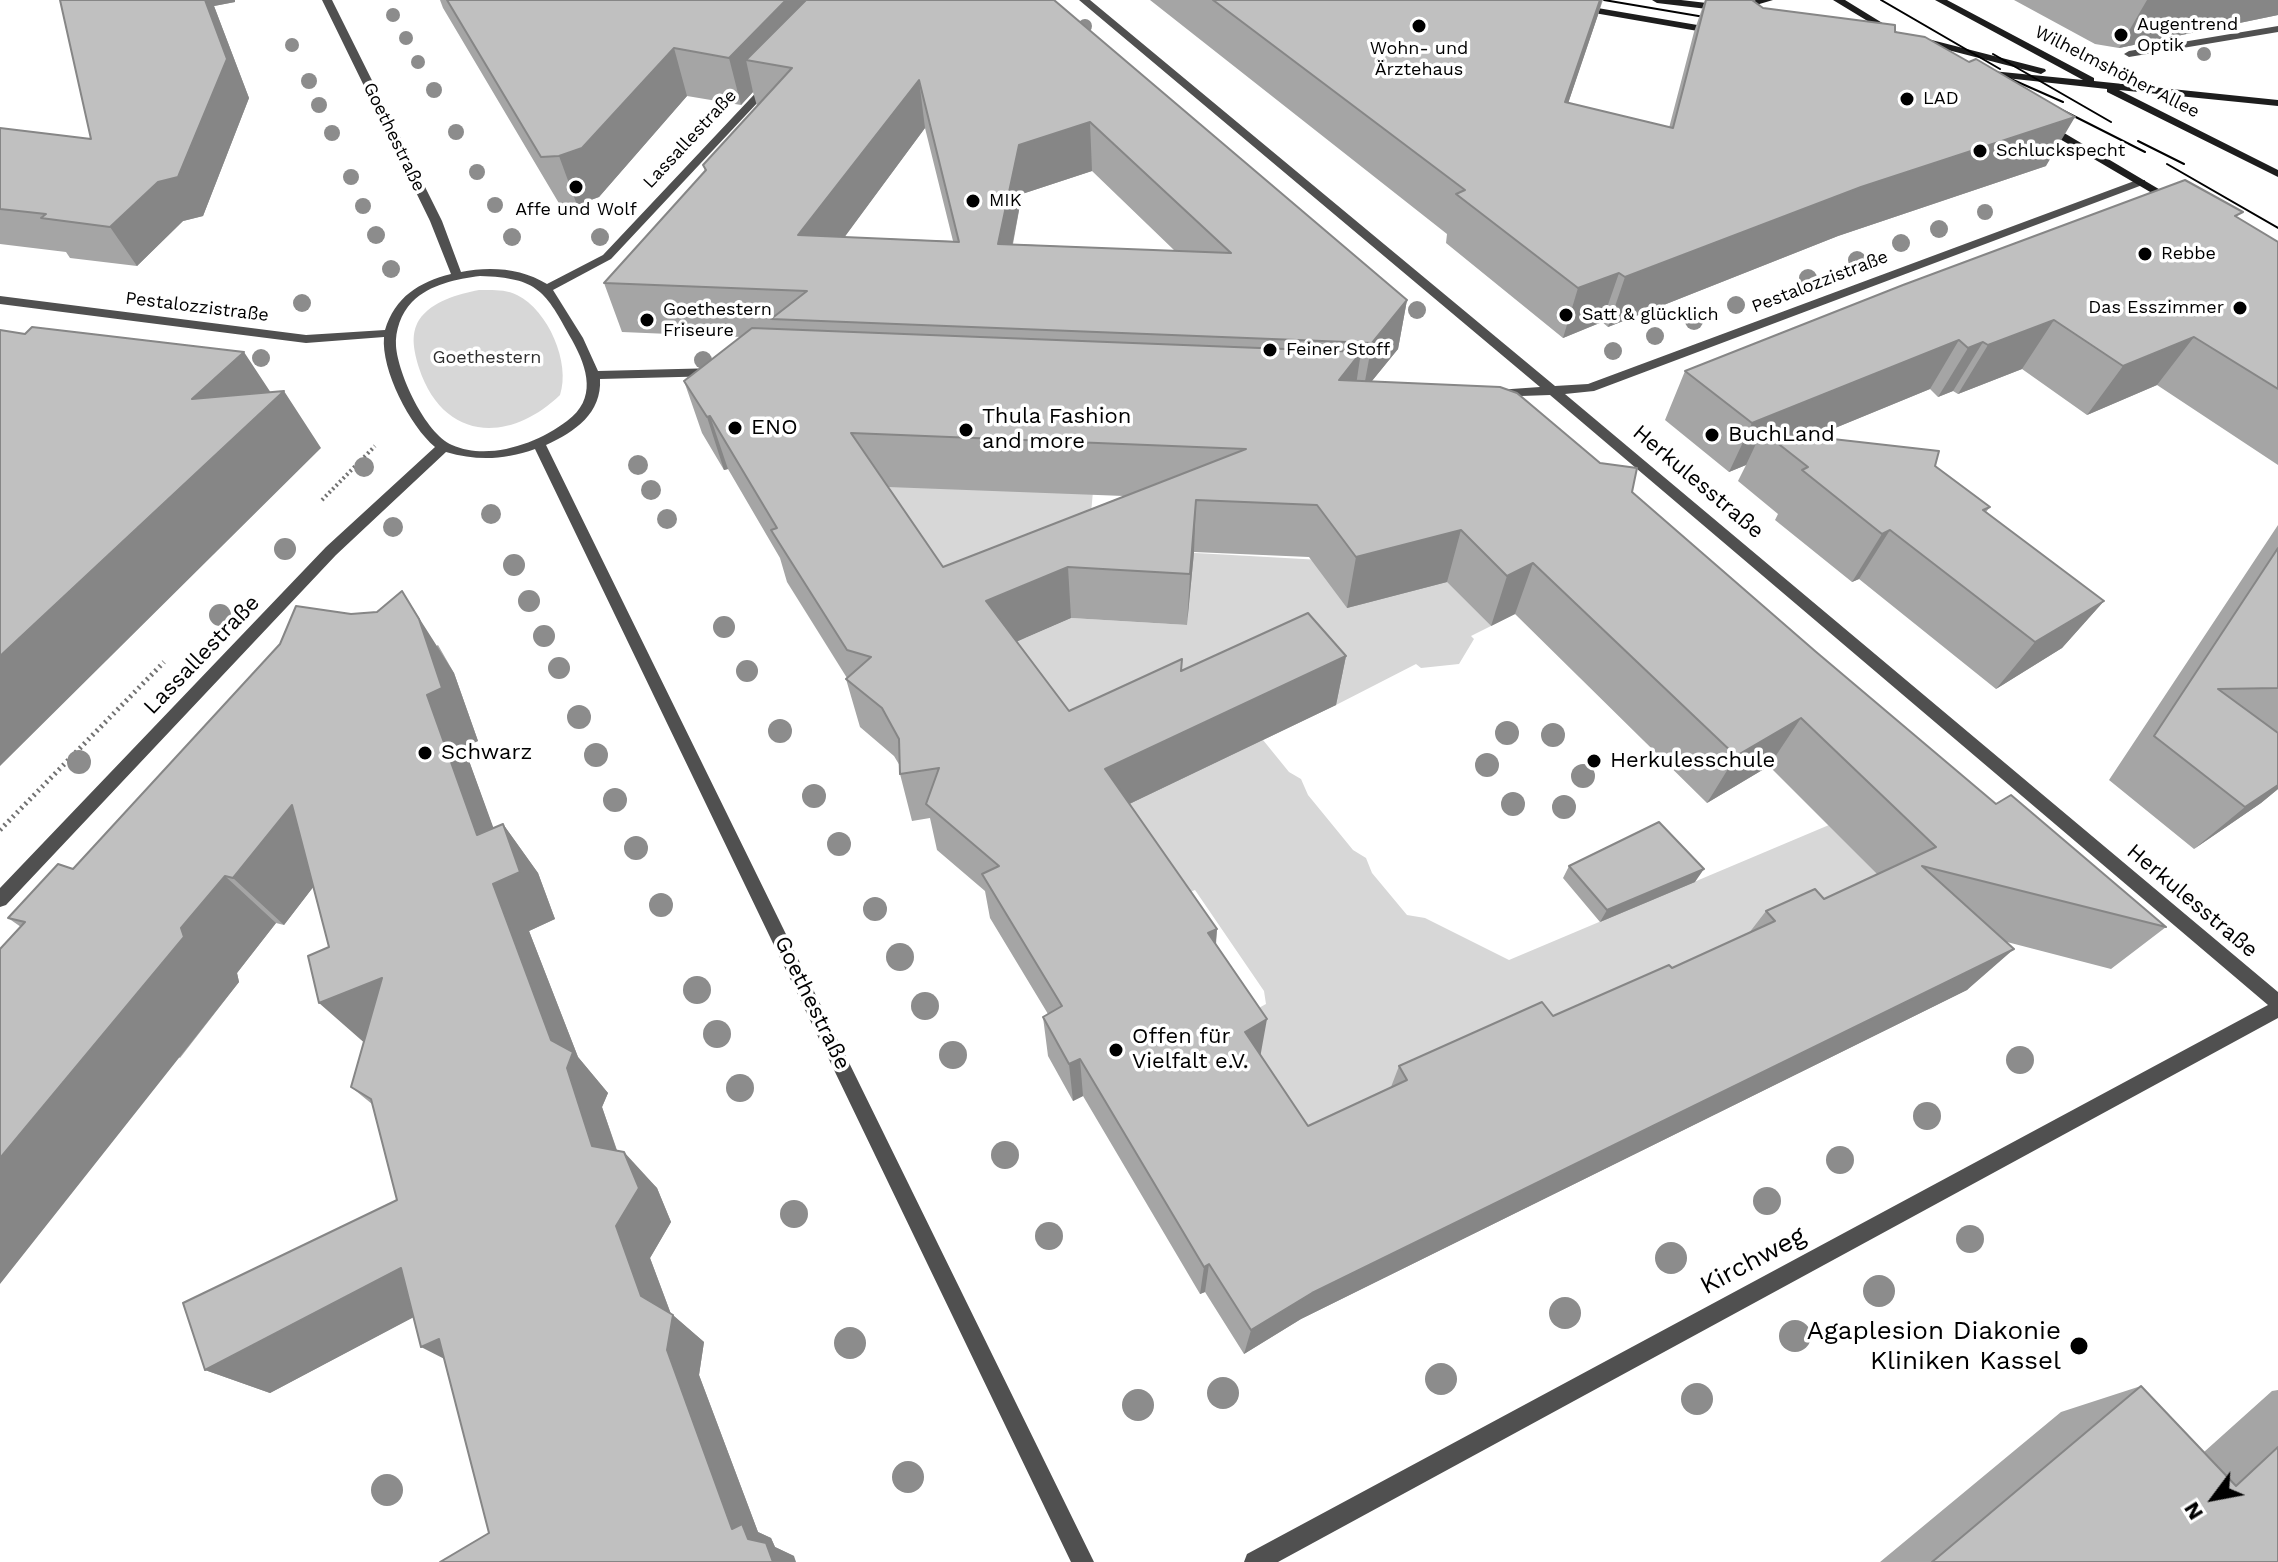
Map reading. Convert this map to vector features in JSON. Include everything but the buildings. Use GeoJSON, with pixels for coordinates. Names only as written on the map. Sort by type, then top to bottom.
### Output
{"type":"FeatureCollection","features":[{"type":"Feature","properties":{"kind":"street","name":"Goethestraße"},"geometry":{"type":"LineString","coordinates":[[327,0],[436,221],[457,276]]}},
{"type":"Feature","properties":{"kind":"street","name":"Herkulesstraße"},"geometry":{"type":"LineString","coordinates":[[1084,0],[1552,391],[2278,1006]]}},
{"type":"Feature","properties":{"kind":"street"},"geometry":{"type":"LineString","coordinates":[[1657,0],[1774,12]]}},
{"type":"Feature","properties":{"kind":"street"},"geometry":{"type":"LineString","coordinates":[[1728,9],[1768,0]]}},
{"type":"Feature","properties":{"kind":"street"},"geometry":{"type":"LineString","coordinates":[[1838,0],[1902,39]]}},
{"type":"Feature","properties":{"kind":"street","name":"Wilhelmshöher Allee"},"geometry":{"type":"LineString","coordinates":[[1940,0],[2101,86],[2278,174]]}},
{"type":"Feature","properties":{"kind":"street"},"geometry":{"type":"LineString","coordinates":[[1562,5],[1732,34]]}},
{"type":"Feature","properties":{"kind":"street"},"geometry":{"type":"LineString","coordinates":[[1864,27],[2101,86]]}},
{"type":"Feature","properties":{"kind":"street"},"geometry":{"type":"LineString","coordinates":[[2134,57],[2278,29]]}},
{"type":"Feature","properties":{"kind":"street"},"geometry":{"type":"LineString","coordinates":[[1912,46],[1931,58]]}},
{"type":"Feature","properties":{"kind":"street"},"geometry":{"type":"LineString","coordinates":[[1963,71],[2278,103]]}},
{"type":"Feature","properties":{"kind":"street","name":"Lassallestraße"},"geometry":{"type":"LineString","coordinates":[[547,289],[607,257],[775,79]]}},
{"type":"Feature","properties":{"kind":"street"},"geometry":{"type":"LineString","coordinates":[[2028,116],[2185,207]]}},
{"type":"Feature","properties":{"kind":"street","name":"Pestalozzistraße"},"geometry":{"type":"LineString","coordinates":[[1480,395],[1590,388],[2141,182]]}},
{"type":"Feature","properties":{"kind":"street"},"geometry":{"type":"LineString","coordinates":[[480,272],[531,280],[547,289],[596,375],[590,408],[567,428],[539,444],[504,454],[468,454],[443,447],[419,422],[390,349],[391,333],[400,308],[415,294],[457,276],[480,272]]}},
{"type":"Feature","properties":{"kind":"street","name":"Pestalozzistraße"},"geometry":{"type":"LineString","coordinates":[[0,300],[306,339],[391,333]]}},
{"type":"Feature","properties":{"kind":"street"},"geometry":{"type":"LineString","coordinates":[[596,375],[683,371],[734,373]]}},
{"type":"Feature","properties":{"kind":"street","name":"Goethestraße"},"geometry":{"type":"LineString","coordinates":[[539,444],[1083,1562]]}},
{"type":"Feature","properties":{"kind":"street","name":"Lassallestraße"},"geometry":{"type":"LineString","coordinates":[[0,900],[331,551],[443,447]]}},
{"type":"Feature","properties":{"kind":"street","name":"Kirchweg"},"geometry":{"type":"LineString","coordinates":[[1255,1562],[2278,1006]]}},
{"type":"Feature","properties":{"kind":"green space","name":"Goethestern"},"geometry":{"type":"Polygon","coordinates":[[[479,290],[508,292],[528,302],[547,325],[562,368],[560,395],[520,422],[499,427],[479,427],[461,422],[444,410],[430,392],[414,349],[414,331],[424,313],[446,299],[479,290]]]}},
{"type":"Feature","properties":{"kind":"green space"},"geometry":{"type":"Polygon","coordinates":[[[862,465],[1094,480],[1088,547],[1321,560],[1376,510],[1491,626],[1471,636],[1474,639],[1459,664],[1421,668],[1416,664],[1336,705],[1106,755],[969,648],[1025,638],[1071,618],[1187,625],[1191,583],[919,631],[862,465]]]}},
{"type":"Feature","properties":{"kind":"green space"},"geometry":{"type":"Polygon","coordinates":[[[1263,740],[1289,772],[1301,779],[1308,795],[1353,850],[1366,858],[1372,873],[1407,915],[1425,918],[1509,960],[1829,825],[1895,892],[1297,1161],[1235,1021],[1266,1004],[1264,991],[1195,890],[1165,901],[1097,820],[1263,740]]]}},
{"type":"Feature","properties":{"kind":"tram line"},"geometry":{"type":"LineString","coordinates":[[1604,0],[1722,20]]}},
{"type":"Feature","properties":{"kind":"tram line"},"geometry":{"type":"LineString","coordinates":[[1881,0],[2000,69]]}},
{"type":"Feature","properties":{"kind":"tram line"},"geometry":{"type":"LineString","coordinates":[[1993,54],[2111,122]]}},
{"type":"Feature","properties":{"kind":"tram line"},"geometry":{"type":"LineString","coordinates":[[1986,68],[2063,102]]}},
{"type":"Feature","properties":{"kind":"tram line"},"geometry":{"type":"LineString","coordinates":[[2050,104],[2145,152]]}},
{"type":"Feature","properties":{"kind":"tram line"},"geometry":{"type":"LineString","coordinates":[[2138,141],[2184,164]]}},
{"type":"Feature","properties":{"kind":"tram line"},"geometry":{"type":"LineString","coordinates":[[2167,164],[2278,228]]}},
{"type":"Feature","properties":{"kind":"place","name":"Wohn- und Ärztehaus"},"geometry":{"type":"Point","coordinates":[1419,26]}},
{"type":"Feature","properties":{"kind":"place","name":"Augentrend Optik"},"geometry":{"type":"Point","coordinates":[2121,35]}},
{"type":"Feature","properties":{"kind":"place","name":"LAD"},"geometry":{"type":"Point","coordinates":[1907,99]}},
{"type":"Feature","properties":{"kind":"place","name":"Schluckspecht"},"geometry":{"type":"Point","coordinates":[1980,151]}},
{"type":"Feature","properties":{"kind":"place","name":"Affe und Wolf"},"geometry":{"type":"Point","coordinates":[576,187]}},
{"type":"Feature","properties":{"kind":"place","name":"MIK"},"geometry":{"type":"Point","coordinates":[973,201]}},
{"type":"Feature","properties":{"kind":"place","name":"Rebbe"},"geometry":{"type":"Point","coordinates":[2145,254]}},
{"type":"Feature","properties":{"kind":"place","name":"Das Esszimmer"},"geometry":{"type":"Point","coordinates":[2240,308]}},
{"type":"Feature","properties":{"kind":"place","name":"Satt & glücklich"},"geometry":{"type":"Point","coordinates":[1566,315]}},
{"type":"Feature","properties":{"kind":"place","name":"Goethestern Friseure"},"geometry":{"type":"Point","coordinates":[647,320]}},
{"type":"Feature","properties":{"kind":"place","name":"Feiner Stoff"},"geometry":{"type":"Point","coordinates":[1270,350]}},
{"type":"Feature","properties":{"kind":"place","name":"ENO"},"geometry":{"type":"Point","coordinates":[735,428]}},
{"type":"Feature","properties":{"kind":"place","name":"Thula Fashion and more"},"geometry":{"type":"Point","coordinates":[966,430]}},
{"type":"Feature","properties":{"kind":"place","name":"BuchLand"},"geometry":{"type":"Point","coordinates":[1712,435]}},
{"type":"Feature","properties":{"kind":"place","name":"Schwarz"},"geometry":{"type":"Point","coordinates":[425,753]}},
{"type":"Feature","properties":{"kind":"place","name":"Herkulesschule"},"geometry":{"type":"Point","coordinates":[1594,761]}},
{"type":"Feature","properties":{"kind":"place","name":"Offen für Vielfalt e.V."},"geometry":{"type":"Point","coordinates":[1116,1050]}},
{"type":"Feature","properties":{"kind":"place","name":"Agaplesion Diakonie Kliniken Kassel"},"geometry":{"type":"Point","coordinates":[2079,1346]}}]}
